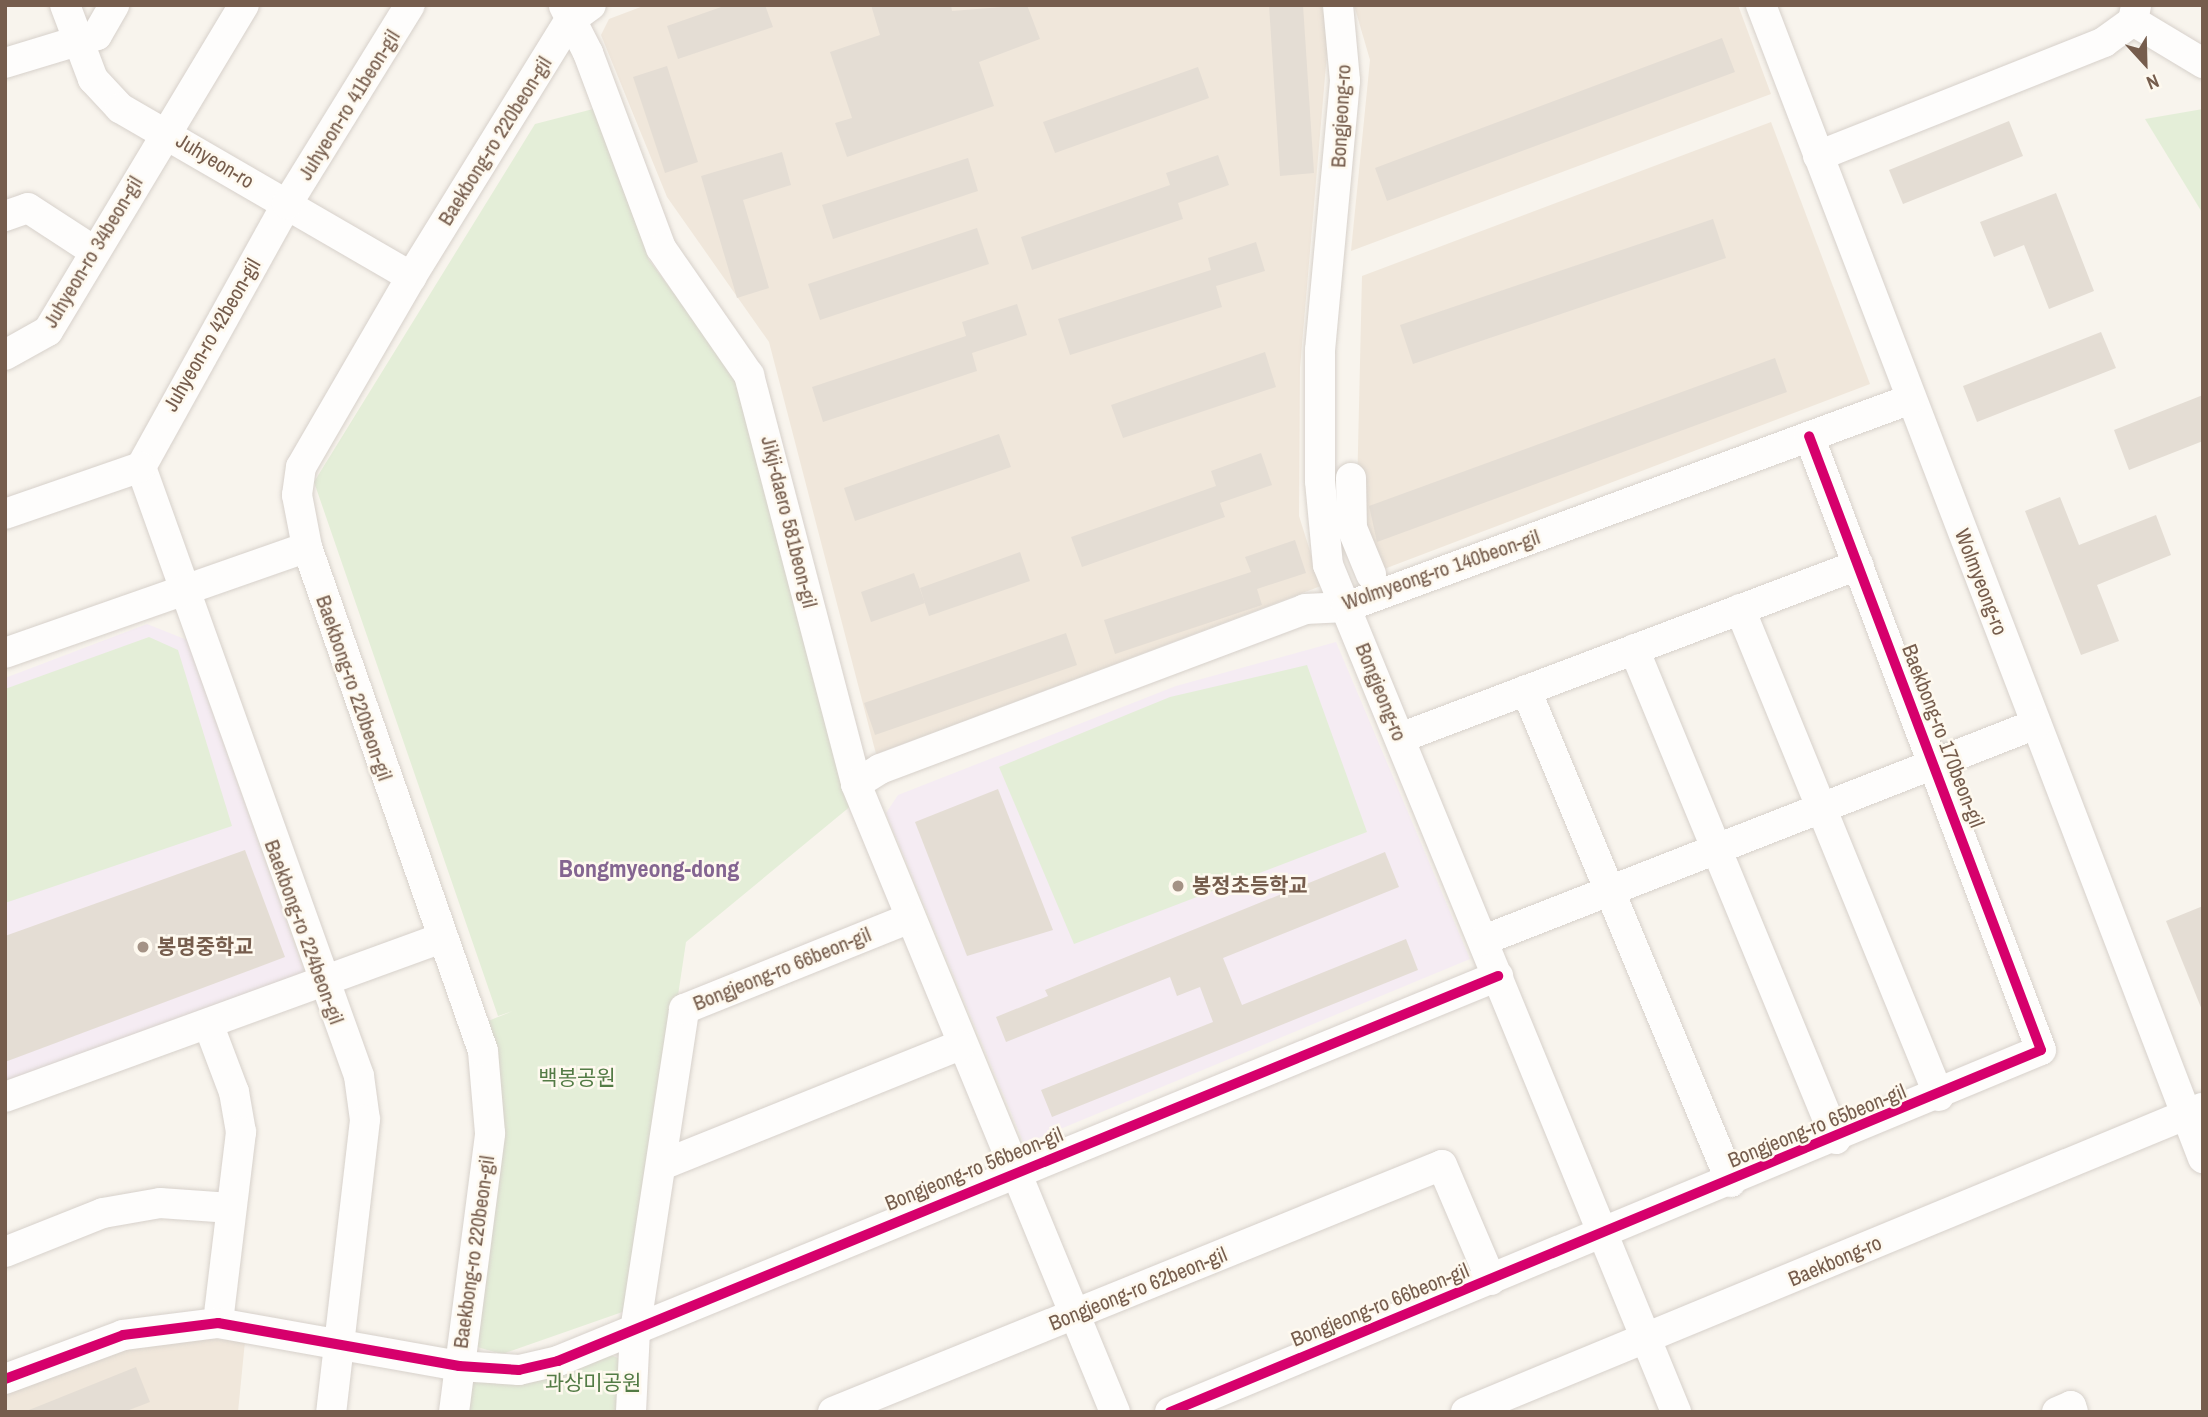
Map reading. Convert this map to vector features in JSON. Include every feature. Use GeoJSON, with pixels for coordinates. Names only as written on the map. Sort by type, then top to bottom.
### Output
{"type":"FeatureCollection","features":[{"type":"Feature","properties":{"kind":"street","name":"Juhyeon-ro"},"geometry":{"type":"LineString","coordinates":[[65,5],[93,79],[120,108],[164,131],[411,277]]}},
{"type":"Feature","properties":{"kind":"street"},"geometry":{"type":"LineString","coordinates":[[5,63],[75,36],[97,35],[114,5]]}},
{"type":"Feature","properties":{"kind":"street","name":"Juhyeon-ro 34beon-gil"},"geometry":{"type":"LineString","coordinates":[[5,355],[48,331],[164,131],[244,5]]}},
{"type":"Feature","properties":{"kind":"street","name":"Juhyeon-ro 41beon-gil"},"geometry":{"type":"LineString","coordinates":[[287,204],[410,5]]}},
{"type":"Feature","properties":{"kind":"street","name":"Bongjeong-ro"},"geometry":{"type":"LineString","coordinates":[[1338,5],[1345,81],[1320,350],[1320,481],[1328,565],[1676,1412]]}},
{"type":"Feature","properties":{"kind":"street","name":"Wolmyeong-ro"},"geometry":{"type":"LineString","coordinates":[[1761,5],[2036,724],[2194,1112],[2203,1158]]}},
{"type":"Feature","properties":{"kind":"street","name":"Baekbong-ro 220beon-gil"},"geometry":{"type":"LineString","coordinates":[[454,1412],[489,1097],[483,1051],[438,939],[307,547],[298,495],[301,467],[411,277],[575,11]]}},
{"type":"Feature","properties":{"kind":"street","name":"Jikji-daero 581beon-gil"},"geometry":{"type":"LineString","coordinates":[[575,11],[661,248],[749,375],[856,784],[1012,1173],[1115,1412]]}},
{"type":"Feature","properties":{"kind":"street"},"geometry":{"type":"LineString","coordinates":[[1818,156],[2104,42],[2134,13],[2203,63]]}},
{"type":"Feature","properties":{"kind":"street","name":"Juhyeon-ro 42beon-gil"},"geometry":{"type":"LineString","coordinates":[[141,467],[287,204]]}},
{"type":"Feature","properties":{"kind":"street"},"geometry":{"type":"LineString","coordinates":[[17,212],[94,251]]}},
{"type":"Feature","properties":{"kind":"street","name":"Wolmyeong-ro 140beon-gil"},"geometry":{"type":"LineString","coordinates":[[856,784],[880,769],[1305,608],[1346,607],[1911,399]]}},
{"type":"Feature","properties":{"kind":"street","name":"Baekbong-ro 170beon-gil"},"geometry":{"type":"LineString","coordinates":[[1809,436],[2041,1050]]}},
{"type":"Feature","properties":{"kind":"street"},"geometry":{"type":"LineString","coordinates":[[5,514],[141,467]]}},
{"type":"Feature","properties":{"kind":"street","name":"Baekbong-ro 224beon-gil"},"geometry":{"type":"LineString","coordinates":[[141,467],[322,986],[359,1076],[365,1120],[331,1412]]}},
{"type":"Feature","properties":{"kind":"street"},"geometry":{"type":"LineString","coordinates":[[1351,478],[1352,528],[1371,573]]}},
{"type":"Feature","properties":{"kind":"street"},"geometry":{"type":"LineString","coordinates":[[5,653],[307,547]]}},
{"type":"Feature","properties":{"kind":"street"},"geometry":{"type":"LineString","coordinates":[[1400,738],[1858,565]]}},
{"type":"Feature","properties":{"kind":"street","name":"Bongjeong-ro 65beon-gil"},"geometry":{"type":"LineString","coordinates":[[1740,609],[1819,809],[1939,1096]]}},
{"type":"Feature","properties":{"kind":"street","name":"Bongjeong-ro 65beon-gil"},"geometry":{"type":"LineString","coordinates":[[1634,649],[1836,1139]]}},
{"type":"Feature","properties":{"kind":"street","name":"Bongjeong-ro 65beon-gil"},"geometry":{"type":"LineString","coordinates":[[1526,690],[1731,1182]]}},
{"type":"Feature","properties":{"kind":"street"},"geometry":{"type":"LineString","coordinates":[[1484,940],[2036,724]]}},
{"type":"Feature","properties":{"kind":"street","name":"Bongjeong-ro 66beon-gil"},"geometry":{"type":"LineString","coordinates":[[631,1412],[635,1331],[684,1009],[910,918]]}},
{"type":"Feature","properties":{"kind":"street"},"geometry":{"type":"LineString","coordinates":[[5,1097],[322,986],[438,939]]}},
{"type":"Feature","properties":{"kind":"street","name":"Bongjeong-ro 56beon-gil"},"geometry":{"type":"LineString","coordinates":[[5,1379],[122,1335],[218,1323],[337,1349],[459,1366],[519,1370],[635,1331],[1012,1173],[1498,976]]}},
{"type":"Feature","properties":{"kind":"street"},"geometry":{"type":"LineString","coordinates":[[209,1026],[234,1092],[241,1132],[218,1323]]}},
{"type":"Feature","properties":{"kind":"street"},"geometry":{"type":"LineString","coordinates":[[662,1165],[960,1045]]}},
{"type":"Feature","properties":{"kind":"street","name":"Bongjeong-ro 65beon-gil"},"geometry":{"type":"LineString","coordinates":[[1605,1234],[1939,1096],[2041,1050]]}},
{"type":"Feature","properties":{"kind":"street","name":"Baekbong-ro"},"geometry":{"type":"LineString","coordinates":[[1466,1412],[2194,1112]]}},
{"type":"Feature","properties":{"kind":"street","name":"Bongjeong-ro 62beon-gil"},"geometry":{"type":"LineString","coordinates":[[833,1412],[1443,1165],[1491,1280]]}},
{"type":"Feature","properties":{"kind":"street"},"geometry":{"type":"LineString","coordinates":[[5,1252],[103,1213],[160,1203],[230,1208]]}},
{"type":"Feature","properties":{"kind":"street","name":"Bongjeong-ro 66beon-gil"},"geometry":{"type":"LineString","coordinates":[[1170,1412],[1605,1234]]}},
{"type":"Feature","properties":{"kind":"street"},"geometry":{"type":"LineString","coordinates":[[2057,1412],[2071,1406],[2073,1412]]}},
{"type":"Feature","properties":{"kind":"shaded area"},"geometry":{"type":"Polygon","coordinates":[[[646,5],[1321,5],[1329,30],[1300,368],[1299,516],[1321,586],[876,754],[769,342],[667,197],[601,35],[609,19],[646,5]]]}},
{"type":"Feature","properties":{"kind":"shaded area"},"geometry":{"type":"Polygon","coordinates":[[[1354,5],[1738,5],[1771,94],[1351,251],[1370,60],[1354,5]]]}},
{"type":"Feature","properties":{"kind":"shaded area"},"geometry":{"type":"Polygon","coordinates":[[[1771,122],[1870,384],[1371,574],[1356,536],[1362,276],[1771,122]]]}},
{"type":"Feature","properties":{"kind":"shaded area"},"geometry":{"type":"Polygon","coordinates":[[[147,624],[187,640],[308,983],[5,1090],[5,678],[147,624]]]}},
{"type":"Feature","properties":{"kind":"shaded area","name":"봉정초등학교"},"geometry":{"type":"Polygon","coordinates":[[[1336,642],[1470,959],[1024,1144],[886,813],[898,795],[1176,686],[1336,642]]]}},
{"type":"Feature","properties":{"kind":"shaded area"},"geometry":{"type":"Polygon","coordinates":[[[190,1338],[245,1341],[238,1412],[5,1412],[5,1391],[137,1342],[190,1338]]]}},
{"type":"Feature","properties":{"kind":"green space","name":"백봉공원"},"geometry":{"type":"Polygon","coordinates":[[[597,108],[649,260],[741,383],[852,805],[686,942],[631,1309],[502,1354],[470,1345],[483,1023],[513,1011],[498,1016],[314,482],[535,124],[597,108]]]}},
{"type":"Feature","properties":{"kind":"green space"},"geometry":{"type":"Polygon","coordinates":[[[2203,109],[2203,214],[2145,119],[2203,109]]]}},
{"type":"Feature","properties":{"kind":"green space"},"geometry":{"type":"Polygon","coordinates":[[[149,637],[178,650],[232,826],[5,903],[5,689],[149,637]]]}},
{"type":"Feature","properties":{"kind":"green space"},"geometry":{"type":"Polygon","coordinates":[[[1307,665],[1367,832],[1074,944],[999,767],[1170,697],[1307,665]]]}},
{"type":"Feature","properties":{"kind":"green space","name":"과상미공원"},"geometry":{"type":"Polygon","coordinates":[[[599,1350],[625,1361],[625,1412],[468,1412],[473,1381],[599,1350]]]}},
{"type":"Feature","properties":{"kind":"building"},"geometry":{"type":"Polygon","coordinates":[[[727,5],[765,5],[773,27],[678,59],[667,26],[727,5]]]}},
{"type":"Feature","properties":{"kind":"building"},"geometry":{"type":"Polygon","coordinates":[[[871,5],[951,5],[952,11],[1027,5],[1040,39],[979,62],[994,106],[847,157],[835,123],[852,118],[830,52],[880,35],[871,5]]]}},
{"type":"Feature","properties":{"kind":"building"},"geometry":{"type":"Polygon","coordinates":[[[1269,5],[1303,5],[1314,173],[1280,176],[1269,5]]]}},
{"type":"Feature","properties":{"kind":"building"},"geometry":{"type":"Polygon","coordinates":[[[1722,38],[1735,72],[1387,201],[1375,168],[1722,38]]]}},
{"type":"Feature","properties":{"kind":"building"},"geometry":{"type":"Polygon","coordinates":[[[667,66],[698,162],[665,173],[633,77],[667,66]]]}},
{"type":"Feature","properties":{"kind":"building"},"geometry":{"type":"Polygon","coordinates":[[[1198,67],[1209,98],[1055,153],[1043,122],[1198,67]]]}},
{"type":"Feature","properties":{"kind":"building"},"geometry":{"type":"Polygon","coordinates":[[[2009,121],[2023,156],[1903,204],[1889,170],[2009,121]]]}},
{"type":"Feature","properties":{"kind":"building"},"geometry":{"type":"Polygon","coordinates":[[[782,152],[791,185],[743,200],[769,288],[737,298],[701,176],[782,152]]]}},
{"type":"Feature","properties":{"kind":"building"},"geometry":{"type":"Polygon","coordinates":[[[1218,155],[1229,185],[1178,203],[1183,219],[1032,270],[1021,237],[1170,185],[1166,173],[1218,155]]]}},
{"type":"Feature","properties":{"kind":"building"},"geometry":{"type":"Polygon","coordinates":[[[968,158],[978,191],[833,239],[822,205],[968,158]]]}},
{"type":"Feature","properties":{"kind":"building"},"geometry":{"type":"Polygon","coordinates":[[[2056,193],[2094,291],[2049,309],[2024,245],[1994,257],[1980,222],[2056,193]]]}},
{"type":"Feature","properties":{"kind":"building"},"geometry":{"type":"Polygon","coordinates":[[[1713,219],[1726,258],[1413,364],[1400,325],[1713,219]]]}},
{"type":"Feature","properties":{"kind":"building"},"geometry":{"type":"Polygon","coordinates":[[[977,228],[989,264],[820,320],[808,284],[977,228]]]}},
{"type":"Feature","properties":{"kind":"building"},"geometry":{"type":"Polygon","coordinates":[[[1256,242],[1265,271],[1216,286],[1222,307],[1070,355],[1058,319],[1211,270],[1208,258],[1256,242]]]}},
{"type":"Feature","properties":{"kind":"building"},"geometry":{"type":"Polygon","coordinates":[[[1017,304],[1027,335],[972,353],[977,371],[823,422],[812,387],[966,336],[962,322],[1017,304]]]}},
{"type":"Feature","properties":{"kind":"building"},"geometry":{"type":"Polygon","coordinates":[[[2101,332],[2116,368],[1977,422],[1963,386],[2101,332]]]}},
{"type":"Feature","properties":{"kind":"building"},"geometry":{"type":"Polygon","coordinates":[[[1265,352],[1276,387],[1123,438],[1111,405],[1265,352]]]}},
{"type":"Feature","properties":{"kind":"building"},"geometry":{"type":"Polygon","coordinates":[[[1775,358],[1787,392],[1377,542],[1369,506],[1775,358]]]}},
{"type":"Feature","properties":{"kind":"building"},"geometry":{"type":"Polygon","coordinates":[[[2203,395],[2203,441],[2129,470],[2114,430],[2203,395]]]}},
{"type":"Feature","properties":{"kind":"building"},"geometry":{"type":"Polygon","coordinates":[[[999,434],[1011,467],[855,521],[844,488],[999,434]]]}},
{"type":"Feature","properties":{"kind":"building"},"geometry":{"type":"Polygon","coordinates":[[[1261,453],[1272,485],[1220,503],[1225,517],[1082,567],[1071,537],[1216,486],[1211,471],[1261,453]]]}},
{"type":"Feature","properties":{"kind":"building"},"geometry":{"type":"Polygon","coordinates":[[[2060,497],[2079,545],[2156,515],[2171,555],[2097,585],[2119,641],[2081,655],[2025,511],[2060,497]]]}},
{"type":"Feature","properties":{"kind":"building"},"geometry":{"type":"Polygon","coordinates":[[[1295,540],[1306,573],[1257,589],[1262,605],[1115,654],[1104,620],[1251,572],[1245,557],[1295,540]]]}},
{"type":"Feature","properties":{"kind":"building"},"geometry":{"type":"Polygon","coordinates":[[[1020,552],[1030,581],[929,616],[920,588],[1020,552]]]}},
{"type":"Feature","properties":{"kind":"building"},"geometry":{"type":"Polygon","coordinates":[[[914,573],[925,603],[871,622],[861,592],[914,573]]]}},
{"type":"Feature","properties":{"kind":"building"},"geometry":{"type":"Polygon","coordinates":[[[1066,633],[1077,665],[875,735],[864,703],[1066,633]]]}},
{"type":"Feature","properties":{"kind":"building"},"geometry":{"type":"Polygon","coordinates":[[[998,789],[1053,930],[967,956],[915,822],[998,789]]]}},
{"type":"Feature","properties":{"kind":"building","name":"봉명중학교"},"geometry":{"type":"Polygon","coordinates":[[[245,850],[285,957],[5,1062],[5,936],[245,850]]]}},
{"type":"Feature","properties":{"kind":"building"},"geometry":{"type":"Polygon","coordinates":[[[1385,852],[1399,887],[1223,958],[1242,1005],[1406,939],[1418,970],[1052,1117],[1041,1090],[1213,1022],[1200,987],[1177,996],[1170,977],[1006,1042],[996,1017],[1048,996],[1045,990],[1385,852]]]}},
{"type":"Feature","properties":{"kind":"building"},"geometry":{"type":"Polygon","coordinates":[[[2203,906],[2203,1009],[2202,1010],[2166,921],[2203,906]]]}},
{"type":"Feature","properties":{"kind":"building"},"geometry":{"type":"Polygon","coordinates":[[[136,1367],[150,1402],[124,1412],[24,1412],[136,1367]]]}},
{"type":"Feature","properties":{"kind":"cycle path"},"geometry":{"type":"LineString","coordinates":[[1170,1412],[2041,1050],[1809,436]]}},
{"type":"Feature","properties":{"kind":"cycle path"},"geometry":{"type":"LineString","coordinates":[[5,1379],[123,1335],[218,1323],[459,1366],[519,1370],[558,1361],[1498,976]]}},
{"type":"Feature","properties":{"kind":"place","name":"봉정초등학교"},"geometry":{"type":"Point","coordinates":[1178,886]}},
{"type":"Feature","properties":{"kind":"place","name":"봉명중학교"},"geometry":{"type":"Point","coordinates":[143,947]}},
{"type":"Feature","properties":{"kind":"district","name":"Bongmyeong-dong"},"geometry":{"type":"Point","coordinates":[649,869]}}]}
